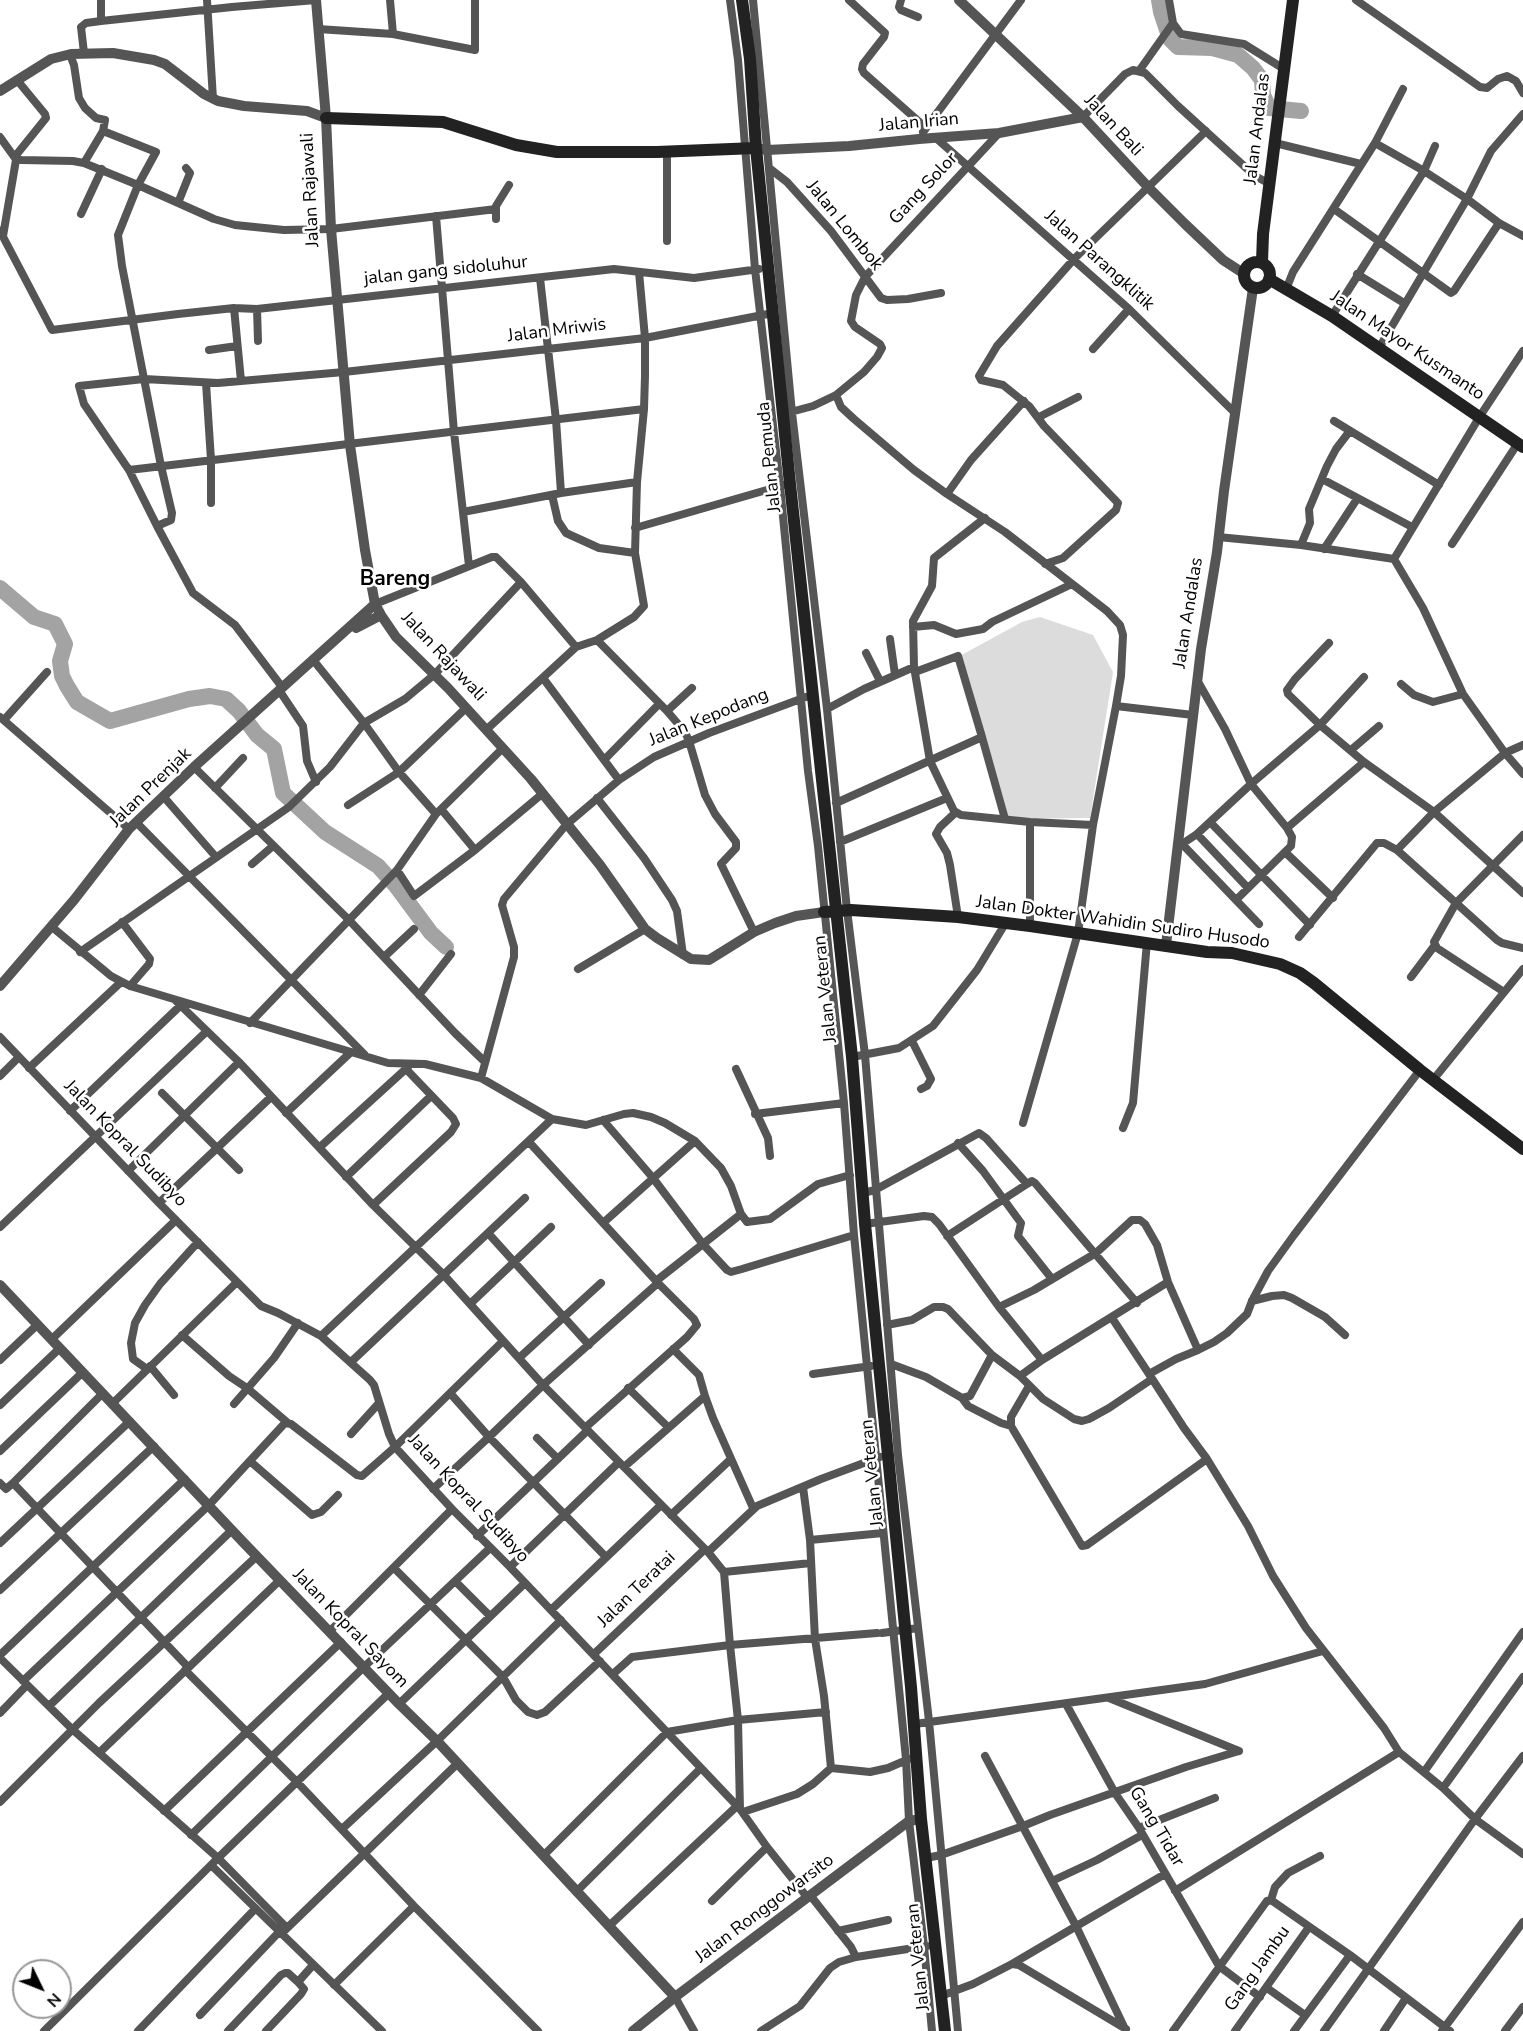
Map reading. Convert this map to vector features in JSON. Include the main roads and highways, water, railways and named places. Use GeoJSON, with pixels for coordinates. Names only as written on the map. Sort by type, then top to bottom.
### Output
{"type":"FeatureCollection","features":[{"type":"Feature","properties":{"kind":"main road","name":"Jalan Pemuda"},"geometry":{"type":"LineString","coordinates":[[742,0],[750,59],[756,149],[770,236],[766,314],[788,413],[785,485],[801,569],[808,697],[835,911]]}},
{"type":"Feature","properties":{"kind":"main road","name":"Jalan Andalas"},"geometry":{"type":"LineString","coordinates":[[1269,279],[1269,269],[1262,262],[1263,234],[1293,0]]}},
{"type":"Feature","properties":{"kind":"main road"},"geometry":{"type":"LineString","coordinates":[[326,118],[443,122],[543,151],[667,152],[756,149]]}},
{"type":"Feature","properties":{"kind":"main road"},"geometry":{"type":"LineString","coordinates":[[1262,262],[1250,263],[1243,273],[1244,280],[1253,288],[1265,285],[1269,279]]}},
{"type":"Feature","properties":{"kind":"main road","name":"Jalan Mayor Kusmanto"},"geometry":{"type":"LineString","coordinates":[[1269,279],[1287,287],[1332,316],[1520,445]]}},
{"type":"Feature","properties":{"kind":"main road","name":"Jalan Dokter Wahidin Sudiro Husodo"},"geometry":{"type":"LineString","coordinates":[[835,911],[958,918],[1030,926],[1252,957],[1280,964],[1300,973],[1523,1149]]}},
{"type":"Feature","properties":{"kind":"main road","name":"Jalan Veteran"},"geometry":{"type":"LineString","coordinates":[[835,911],[858,1056],[858,1126],[869,1192],[885,1364],[887,1456],[912,1628],[915,1724],[911,1758],[915,1820],[926,1858],[930,1946],[947,1993],[945,2031]]}},
{"type":"Feature","properties":{"kind":"waterway"},"geometry":{"type":"LineString","coordinates":[[1159,0],[1170,39],[1178,47],[1212,48],[1238,55],[1253,68],[1262,80],[1263,95],[1269,108],[1301,111]]}},
{"type":"Feature","properties":{"kind":"waterway"},"geometry":{"type":"LineString","coordinates":[[0,588],[34,617],[55,624],[65,644],[60,661],[62,676],[67,686],[77,702],[110,721],[189,699],[210,696],[226,699],[239,711],[257,735],[274,749],[283,793],[325,832],[378,866],[431,933],[446,947]]}},
{"type":"Feature","properties":{"kind":"district","name":"Bareng"},"geometry":{"type":"Point","coordinates":[395,580]}}]}
